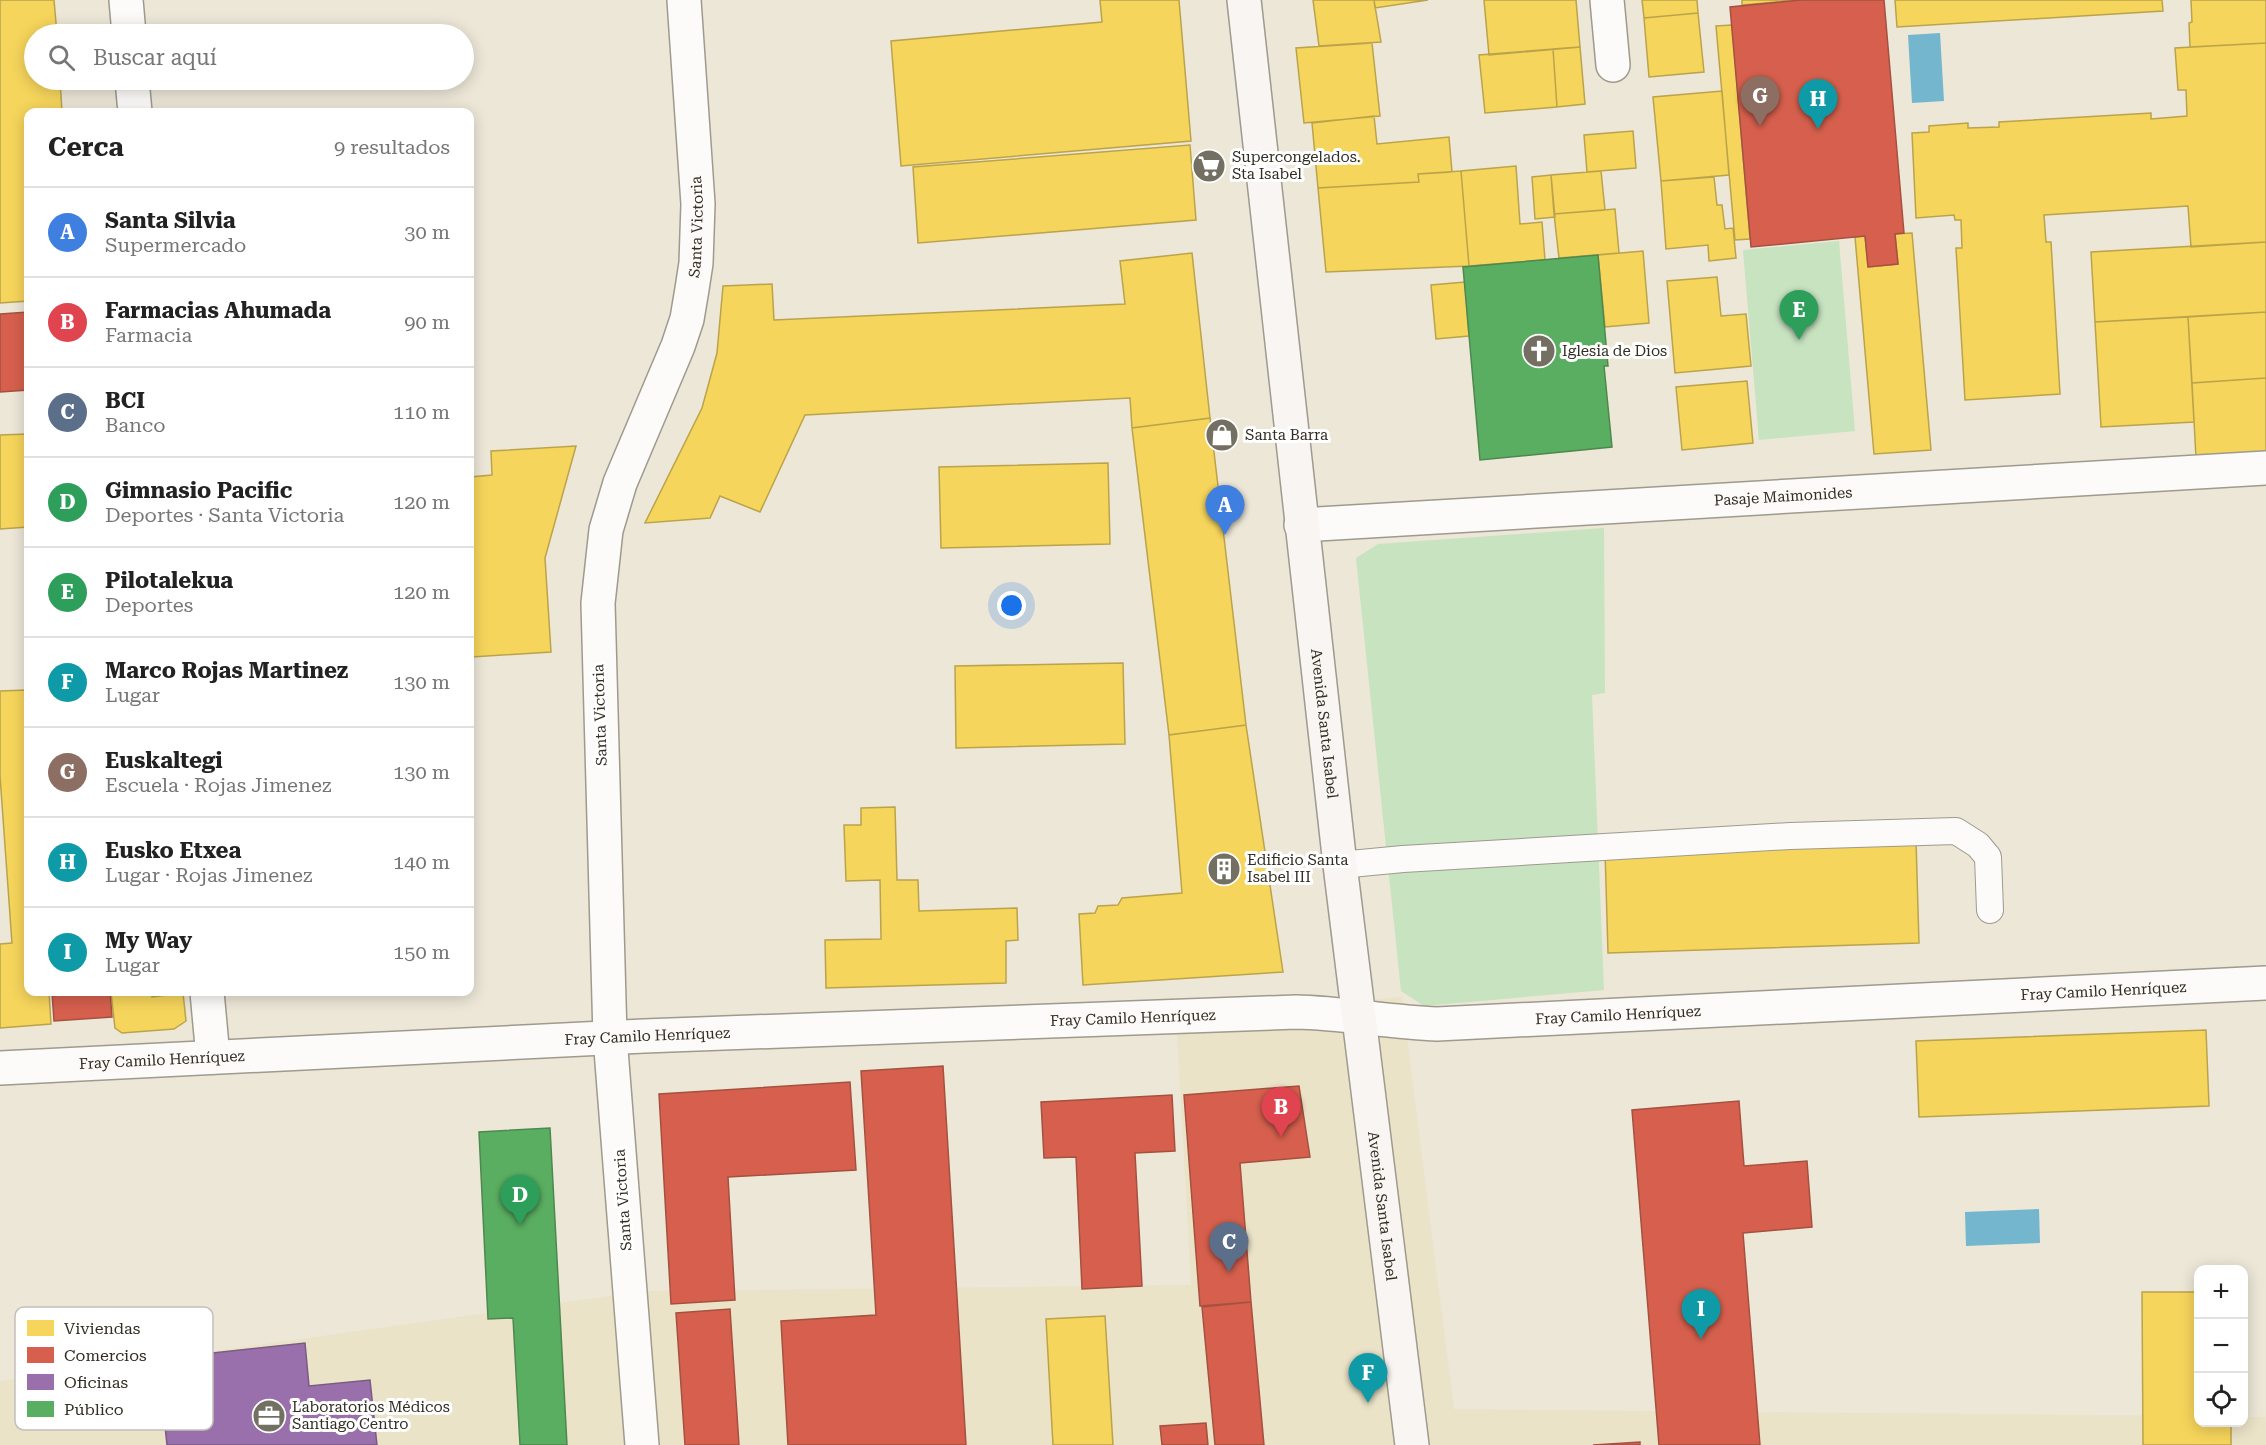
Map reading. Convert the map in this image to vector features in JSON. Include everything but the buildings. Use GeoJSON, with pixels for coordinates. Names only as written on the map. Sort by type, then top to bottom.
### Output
{"type":"FeatureCollection","features":[{"type":"Feature","properties":{"kind":"main road","name":"Avenida Santa Isabel"},"geometry":{"type":"LineString","coordinates":[[1244,0],[1340,865],[1412,1445]]}},
{"type":"Feature","properties":{"kind":"street"},"geometry":{"type":"LineString","coordinates":[[126,0],[128,24]]}},
{"type":"Feature","properties":{"kind":"street","name":"Santa Victoria"},"geometry":{"type":"LineString","coordinates":[[642,1445],[610,1037],[598,603],[606,530],[617,492],[678,346],[687,319],[696,262],[698,204],[684,0]]}},
{"type":"Feature","properties":{"kind":"street"},"geometry":{"type":"LineString","coordinates":[[1607,0],[1613,65]]}},
{"type":"Feature","properties":{"kind":"street"},"geometry":{"type":"LineString","coordinates":[[133,90],[135,108]]}},
{"type":"Feature","properties":{"kind":"street","name":"Pasaje Maimonides"},"geometry":{"type":"LineString","coordinates":[[1301,525],[2266,468]]}},
{"type":"Feature","properties":{"kind":"street","name":"Fray Camilo Henríquez"},"geometry":{"type":"LineString","coordinates":[[0,1068],[610,1037],[1296,1012],[1333,1012],[1437,1024],[2266,983]]}},
{"type":"Feature","properties":{"kind":"street"},"geometry":{"type":"LineString","coordinates":[[207,996],[213,1057]]}},
{"type":"Feature","properties":{"kind":"lane"},"geometry":{"type":"LineString","coordinates":[[1340,865],[1415,858],[1790,836],[1956,831],[1978,844],[1988,857],[1990,910]]}},
{"type":"Feature","properties":{"kind":"shaded area"},"geometry":{"type":"Polygon","coordinates":[[[1402,997],[1454,1409],[2194,1416],[2194,1427],[2248,1427],[2248,1417],[2266,1417],[2266,1445],[0,1445],[0,1381],[15,1379],[15,1430],[213,1430],[213,1351],[645,1291],[1191,1285],[1176,1016],[1402,997]]]}},
{"type":"Feature","properties":{"kind":"green space"},"geometry":{"type":"Polygon","coordinates":[[[1839,241],[1855,431],[1759,440],[1743,250],[1839,241]]]}},
{"type":"Feature","properties":{"kind":"green space"},"geometry":{"type":"Polygon","coordinates":[[[1604,528],[1605,693],[1592,695],[1604,990],[1424,1006],[1401,991],[1356,558],[1378,544],[1604,528]]]}},
{"type":"Feature","properties":{"kind":"water"},"geometry":{"type":"Polygon","coordinates":[[[1940,33],[1944,101],[1912,103],[1908,35],[1940,33]]]}},
{"type":"Feature","properties":{"kind":"water"},"geometry":{"type":"Polygon","coordinates":[[[2039,1209],[2040,1243],[1966,1246],[1965,1212],[2039,1209]]]}},
{"type":"Feature","properties":{"kind":"place","name":"Euskaltegi"},"geometry":{"type":"Point","coordinates":[1760,126]}},
{"type":"Feature","properties":{"kind":"place","name":"Eusko Etxea"},"geometry":{"type":"Point","coordinates":[1818,129]}},
{"type":"Feature","properties":{"kind":"place","name":"Supercongelados. Sta Isabel"},"geometry":{"type":"Point","coordinates":[1209,166]}},
{"type":"Feature","properties":{"kind":"place","name":"Pilotalekua"},"geometry":{"type":"Point","coordinates":[1799,340]}},
{"type":"Feature","properties":{"kind":"place","name":"Iglesia de Dios"},"geometry":{"type":"Point","coordinates":[1539,351]}},
{"type":"Feature","properties":{"kind":"place","name":"Santa Barra"},"geometry":{"type":"Point","coordinates":[1222,435]}},
{"type":"Feature","properties":{"kind":"place","name":"Santa Silvia"},"geometry":{"type":"Point","coordinates":[1225,535]}},
{"type":"Feature","properties":{"kind":"place","name":"Edificio Santa Isabel III"},"geometry":{"type":"Point","coordinates":[1224,869]}},
{"type":"Feature","properties":{"kind":"place","name":"Farmacias Ahumada"},"geometry":{"type":"Point","coordinates":[1281,1137]}},
{"type":"Feature","properties":{"kind":"place","name":"Gimnasio Pacific"},"geometry":{"type":"Point","coordinates":[520,1225]}},
{"type":"Feature","properties":{"kind":"place","name":"BCI"},"geometry":{"type":"Point","coordinates":[1229,1272]}},
{"type":"Feature","properties":{"kind":"place","name":"My Way"},"geometry":{"type":"Point","coordinates":[1701,1339]}},
{"type":"Feature","properties":{"kind":"place","name":"Marco Rojas Martinez"},"geometry":{"type":"Point","coordinates":[1368,1403]}},
{"type":"Feature","properties":{"kind":"place","name":"Laboratorios Médicos Santiago Centro"},"geometry":{"type":"Point","coordinates":[269,1416]}}]}
